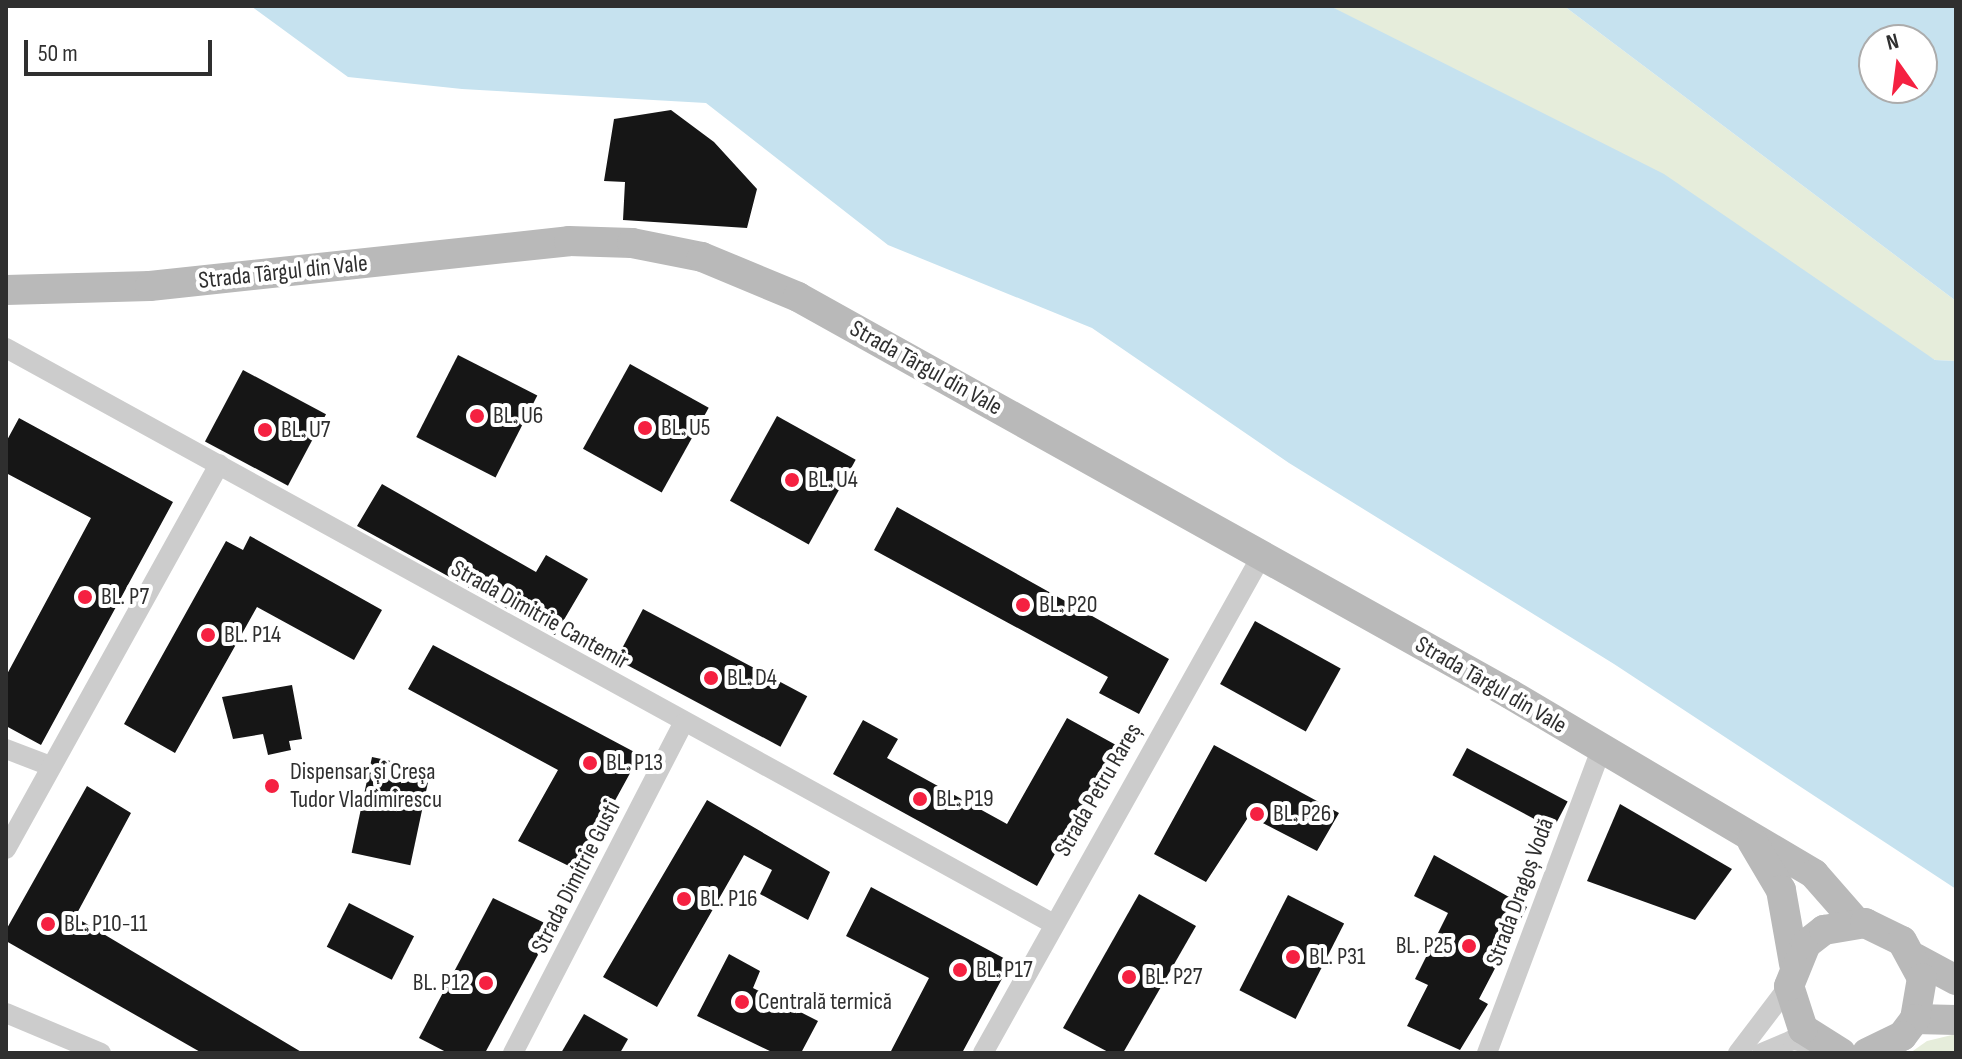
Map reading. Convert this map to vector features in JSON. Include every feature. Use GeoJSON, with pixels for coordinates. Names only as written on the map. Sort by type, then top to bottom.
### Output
{"type":"FeatureCollection","features":[{"type":"Feature","properties":{"kind":"street","name":"Strada Târgul din Vale"},"geometry":{"type":"LineString","coordinates":[[6,290],[150,286],[569,241],[632,243],[702,257],[798,297],[1262,555],[1601,749],[1814,874],[1857,923],[1885,929],[1915,958],[1956,980]]}},
{"type":"Feature","properties":{"kind":"street","name":"Strada Dimitrie Cantemir"},"geometry":{"type":"LineString","coordinates":[[6,348],[683,724],[1052,923]]}},
{"type":"Feature","properties":{"kind":"street"},"geometry":{"type":"LineString","coordinates":[[6,849],[48,765],[219,464]]}},
{"type":"Feature","properties":{"kind":"street","name":"Strada Petru Rareș"},"geometry":{"type":"LineString","coordinates":[[983,1053],[1052,923],[1262,555]]}},
{"type":"Feature","properties":{"kind":"street","name":"Strada Dimitrie Gusti"},"geometry":{"type":"LineString","coordinates":[[513,1053],[683,724]]}},
{"type":"Feature","properties":{"kind":"street"},"geometry":{"type":"LineString","coordinates":[[6,749],[48,765]]}},
{"type":"Feature","properties":{"kind":"street","name":"Strada Dragoș Vodă"},"geometry":{"type":"LineString","coordinates":[[1487,1053],[1601,749]]}},
{"type":"Feature","properties":{"kind":"street","name":"Strada Târgul din Vale"},"geometry":{"type":"LineString","coordinates":[[1751,839],[1781,890],[1792,975],[1803,1029],[1830,1049]]}},
{"type":"Feature","properties":{"kind":"street"},"geometry":{"type":"LineString","coordinates":[[1738,1053],[1824,930],[1857,923]]}},
{"type":"Feature","properties":{"kind":"street"},"geometry":{"type":"LineString","coordinates":[[1867,1053],[1902,1036],[1915,1019],[1922,978],[1915,958]]}},
{"type":"Feature","properties":{"kind":"street"},"geometry":{"type":"LineString","coordinates":[[6,1013],[101,1053]]}},
{"type":"Feature","properties":{"kind":"street"},"geometry":{"type":"LineString","coordinates":[[1915,1019],[1956,1020]]}},
{"type":"Feature","properties":{"kind":"street"},"geometry":{"type":"LineString","coordinates":[[1762,1053],[1792,1040],[1830,1049]]}},
{"type":"Feature","properties":{"kind":"green space"},"geometry":{"type":"Polygon","coordinates":[[[1330,6],[1564,6],[1956,301],[1956,361],[1935,360],[1330,6]]]}},
{"type":"Feature","properties":{"kind":"green space"},"geometry":{"type":"Polygon","coordinates":[[[1956,1034],[1956,1053],[1910,1053],[1927,1041],[1956,1034]]]}},
{"type":"Feature","properties":{"kind":"water"},"geometry":{"type":"Polygon","coordinates":[[[251,6],[1330,6],[1664,174],[1935,360],[1956,361],[1956,889],[1614,664],[1289,463],[1092,328],[888,245],[706,103],[462,89],[348,77],[251,6]]]}},
{"type":"Feature","properties":{"kind":"water"},"geometry":{"type":"Polygon","coordinates":[[[1564,6],[1956,6],[1956,301],[1564,6]]]}},
{"type":"Feature","properties":{"kind":"building"},"geometry":{"type":"Polygon","coordinates":[[[671,110],[714,142],[757,189],[747,228],[623,220],[625,182],[604,181],[614,119],[671,110]]]}},
{"type":"Feature","properties":{"kind":"building","name":"BL. U6"},"geometry":{"type":"Polygon","coordinates":[[[458,355],[537,395],[496,477],[416,437],[458,355]]]}},
{"type":"Feature","properties":{"kind":"building","name":"BL. U5"},"geometry":{"type":"Polygon","coordinates":[[[630,364],[709,408],[662,492],[583,449],[630,364]]]}},
{"type":"Feature","properties":{"kind":"building","name":"BL. U7"},"geometry":{"type":"Polygon","coordinates":[[[243,370],[326,414],[288,486],[205,442],[243,370]]]}},
{"type":"Feature","properties":{"kind":"building","name":"BL. U4"},"geometry":{"type":"Polygon","coordinates":[[[777,416],[856,460],[809,544],[730,501],[777,416]]]}},
{"type":"Feature","properties":{"kind":"building","name":"BL. P7"},"geometry":{"type":"Polygon","coordinates":[[[19,418],[173,502],[41,745],[6,726],[6,676],[91,518],[6,473],[6,442],[19,418]]]}},
{"type":"Feature","properties":{"kind":"building"},"geometry":{"type":"Polygon","coordinates":[[[382,484],[536,572],[546,555],[588,579],[555,635],[357,526],[382,484]]]}},
{"type":"Feature","properties":{"kind":"building","name":"BL. P20"},"geometry":{"type":"Polygon","coordinates":[[[897,507],[1169,659],[1139,714],[1099,693],[1108,677],[874,550],[897,507]]]}},
{"type":"Feature","properties":{"kind":"building","name":"BL. P14"},"geometry":{"type":"Polygon","coordinates":[[[250,536],[382,610],[354,660],[257,607],[175,753],[124,724],[226,541],[243,550],[250,536]]]}},
{"type":"Feature","properties":{"kind":"building","name":"BL. D4"},"geometry":{"type":"Polygon","coordinates":[[[643,609],[807,696],[780,747],[616,659],[643,609]]]}},
{"type":"Feature","properties":{"kind":"building"},"geometry":{"type":"Polygon","coordinates":[[[1255,621],[1341,669],[1306,731],[1220,684],[1255,621]]]}},
{"type":"Feature","properties":{"kind":"building","name":"BL. P13"},"geometry":{"type":"Polygon","coordinates":[[[433,645],[640,755],[577,870],[518,841],[558,770],[408,689],[433,645]]]}},
{"type":"Feature","properties":{"kind":"building"},"geometry":{"type":"Polygon","coordinates":[[[292,685],[302,739],[289,741],[291,750],[268,755],[263,734],[233,739],[222,697],[292,685]]]}},
{"type":"Feature","properties":{"kind":"building","name":"BL. P19"},"geometry":{"type":"Polygon","coordinates":[[[1067,718],[1116,745],[1037,886],[833,774],[863,720],[898,739],[887,758],[1007,824],[1067,718]]]}},
{"type":"Feature","properties":{"kind":"building","name":"BL. P26"},"geometry":{"type":"Polygon","coordinates":[[[1214,745],[1339,813],[1317,851],[1249,816],[1206,882],[1154,854],[1214,745]]]}},
{"type":"Feature","properties":{"kind":"building"},"geometry":{"type":"Polygon","coordinates":[[[1467,748],[1568,802],[1553,829],[1452,775],[1467,748]]]}},
{"type":"Feature","properties":{"kind":"building"},"geometry":{"type":"Polygon","coordinates":[[[372,757],[431,769],[410,865],[352,853],[372,757]]]}},
{"type":"Feature","properties":{"kind":"building","name":"BL. P10-11"},"geometry":{"type":"Polygon","coordinates":[[[87,786],[131,813],[75,917],[303,1053],[202,1053],[6,941],[6,930],[87,786]]]}},
{"type":"Feature","properties":{"kind":"building","name":"BL. P16"},"geometry":{"type":"Polygon","coordinates":[[[707,800],[830,872],[808,920],[760,894],[772,870],[744,855],[657,1007],[603,977],[707,800]]]}},
{"type":"Feature","properties":{"kind":"building"},"geometry":{"type":"Polygon","coordinates":[[[1620,804],[1732,869],[1695,920],[1587,881],[1620,804]]]}},
{"type":"Feature","properties":{"kind":"building","name":"BL. P25"},"geometry":{"type":"Polygon","coordinates":[[[1434,855],[1527,907],[1479,999],[1488,1004],[1460,1050],[1407,1026],[1428,985],[1415,979],[1448,913],[1414,896],[1434,855]]]}},
{"type":"Feature","properties":{"kind":"building","name":"BL. P17"},"geometry":{"type":"Polygon","coordinates":[[[871,887],[1011,962],[962,1053],[890,1053],[929,978],[846,936],[871,887]]]}},
{"type":"Feature","properties":{"kind":"building","name":"BL. P27"},"geometry":{"type":"Polygon","coordinates":[[[1139,894],[1196,926],[1123,1053],[1110,1053],[1063,1028],[1139,894]]]}},
{"type":"Feature","properties":{"kind":"building","name":"BL. P31"},"geometry":{"type":"Polygon","coordinates":[[[1288,895],[1344,924],[1296,1019],[1239,990],[1288,895]]]}},
{"type":"Feature","properties":{"kind":"building","name":"BL. P12"},"geometry":{"type":"Polygon","coordinates":[[[493,898],[553,927],[485,1053],[448,1053],[419,1038],[493,898]]]}},
{"type":"Feature","properties":{"kind":"building"},"geometry":{"type":"Polygon","coordinates":[[[349,903],[414,936],[392,980],[327,947],[349,903]]]}},
{"type":"Feature","properties":{"kind":"building","name":"Centrală termică"},"geometry":{"type":"Polygon","coordinates":[[[729,954],[760,971],[753,988],[818,1021],[801,1053],[774,1053],[697,1016],[729,954]]]}},
{"type":"Feature","properties":{"kind":"building"},"geometry":{"type":"Polygon","coordinates":[[[584,1014],[628,1039],[620,1053],[561,1053],[584,1014]]]}},
{"type":"Feature","properties":{"kind":"place","name":"BL. U6"},"geometry":{"type":"Point","coordinates":[477,416]}},
{"type":"Feature","properties":{"kind":"place","name":"BL. U5"},"geometry":{"type":"Point","coordinates":[645,428]}},
{"type":"Feature","properties":{"kind":"place","name":"BL. U7"},"geometry":{"type":"Point","coordinates":[265,430]}},
{"type":"Feature","properties":{"kind":"place","name":"BL. U4"},"geometry":{"type":"Point","coordinates":[792,480]}},
{"type":"Feature","properties":{"kind":"place","name":"BL. P7"},"geometry":{"type":"Point","coordinates":[85,597]}},
{"type":"Feature","properties":{"kind":"place","name":"BL. P20"},"geometry":{"type":"Point","coordinates":[1023,605]}},
{"type":"Feature","properties":{"kind":"place","name":"BL. P14"},"geometry":{"type":"Point","coordinates":[208,635]}},
{"type":"Feature","properties":{"kind":"place","name":"BL. D4"},"geometry":{"type":"Point","coordinates":[711,678]}},
{"type":"Feature","properties":{"kind":"place","name":"BL. P13"},"geometry":{"type":"Point","coordinates":[590,763]}},
{"type":"Feature","properties":{"kind":"place","name":"Dispensar și Creșa Tudor Vladimirescu"},"geometry":{"type":"Point","coordinates":[272,786]}},
{"type":"Feature","properties":{"kind":"place","name":"BL. P19"},"geometry":{"type":"Point","coordinates":[920,799]}},
{"type":"Feature","properties":{"kind":"place","name":"BL. P26"},"geometry":{"type":"Point","coordinates":[1257,814]}},
{"type":"Feature","properties":{"kind":"place","name":"BL. P16"},"geometry":{"type":"Point","coordinates":[684,899]}},
{"type":"Feature","properties":{"kind":"place","name":"BL. P10-11"},"geometry":{"type":"Point","coordinates":[48,924]}},
{"type":"Feature","properties":{"kind":"place","name":"BL. P25"},"geometry":{"type":"Point","coordinates":[1469,946]}},
{"type":"Feature","properties":{"kind":"place","name":"BL. P31"},"geometry":{"type":"Point","coordinates":[1293,957]}},
{"type":"Feature","properties":{"kind":"place","name":"BL. P17"},"geometry":{"type":"Point","coordinates":[960,970]}},
{"type":"Feature","properties":{"kind":"place","name":"BL. P27"},"geometry":{"type":"Point","coordinates":[1129,977]}},
{"type":"Feature","properties":{"kind":"place","name":"BL. P12"},"geometry":{"type":"Point","coordinates":[486,983]}},
{"type":"Feature","properties":{"kind":"place","name":"Centrală termică"},"geometry":{"type":"Point","coordinates":[742,1002]}}]}
